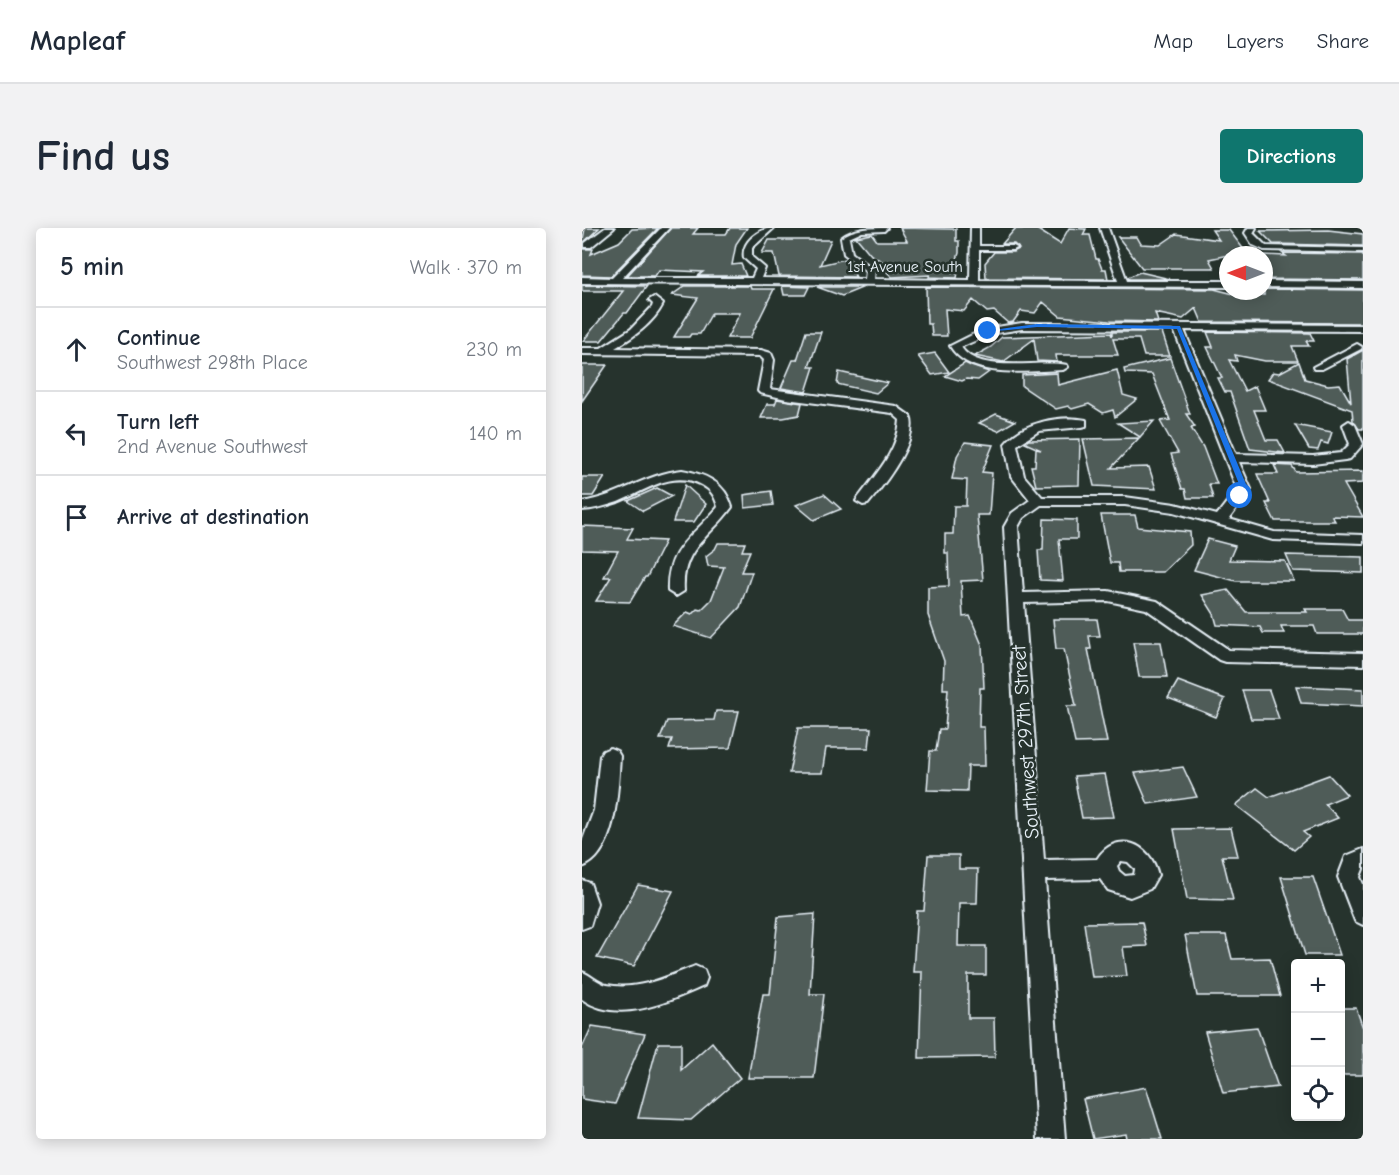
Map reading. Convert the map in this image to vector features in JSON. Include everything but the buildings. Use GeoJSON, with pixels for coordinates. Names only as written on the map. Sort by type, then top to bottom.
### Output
{"type":"FeatureCollection","features":[{"type":"Feature","properties":{"kind":"street"},"geometry":{"type":"LineString","coordinates":[[588,245],[610,228]]}},
{"type":"Feature","properties":{"kind":"street"},"geometry":{"type":"LineString","coordinates":[[614,281],[665,228]]}},
{"type":"Feature","properties":{"kind":"street"},"geometry":{"type":"LineString","coordinates":[[756,280],[761,268],[748,258],[746,252],[751,242],[770,228]]}},
{"type":"Feature","properties":{"kind":"street"},"geometry":{"type":"LineString","coordinates":[[974,282],[975,228]]}},
{"type":"Feature","properties":{"kind":"street"},"geometry":{"type":"LineString","coordinates":[[1104,228],[1123,283]]}},
{"type":"Feature","properties":{"kind":"street"},"geometry":{"type":"LineString","coordinates":[[1238,228],[1251,229],[1256,243],[1264,248],[1363,250]]}},
{"type":"Feature","properties":{"kind":"street"},"geometry":{"type":"LineString","coordinates":[[869,281],[871,270],[848,254],[845,238],[856,230],[884,229]]}},
{"type":"Feature","properties":{"kind":"street"},"geometry":{"type":"LineString","coordinates":[[975,248],[1013,248]]}},
{"type":"Feature","properties":{"kind":"street","name":"1st Avenue South"},"geometry":{"type":"LineString","coordinates":[[582,280],[1219,284]]}},
{"type":"Feature","properties":{"kind":"street"},"geometry":{"type":"LineString","coordinates":[[1273,284],[1363,285]]}},
{"type":"Feature","properties":{"kind":"street"},"geometry":{"type":"LineString","coordinates":[[602,351],[621,342],[635,331],[656,308],[658,304],[654,300]]}},
{"type":"Feature","properties":{"kind":"street"},"geometry":{"type":"LineString","coordinates":[[974,324],[988,331]]}},
{"type":"Feature","properties":{"kind":"street"},"geometry":{"type":"LineString","coordinates":[[1064,367],[981,364],[963,359],[954,347],[962,341],[988,331],[1037,326],[1363,328]]}},
{"type":"Feature","properties":{"kind":"street"},"geometry":{"type":"LineString","coordinates":[[1179,327],[1244,489],[1220,521]]}},
{"type":"Feature","properties":{"kind":"street"},"geometry":{"type":"LineString","coordinates":[[1328,328],[1342,340],[1360,348]]}},
{"type":"Feature","properties":{"kind":"street"},"geometry":{"type":"LineString","coordinates":[[1318,367],[1360,348]]}},
{"type":"Feature","properties":{"kind":"street"},"geometry":{"type":"LineString","coordinates":[[582,351],[752,352],[767,355],[769,366],[764,391],[786,396],[896,410],[906,419],[904,433],[886,472],[863,501]]}},
{"type":"Feature","properties":{"kind":"street"},"geometry":{"type":"LineString","coordinates":[[1082,423],[1026,430],[1011,444],[1015,474],[1020,483],[1038,501],[1125,501],[1151,504],[1273,536],[1363,539]]}},
{"type":"Feature","properties":{"kind":"street"},"geometry":{"type":"LineString","coordinates":[[1233,458],[1313,460],[1345,456],[1357,445],[1349,425]]}},
{"type":"Feature","properties":{"kind":"street"},"geometry":{"type":"LineString","coordinates":[[582,506],[610,500],[654,479],[684,476],[701,478],[720,491],[725,507],[694,537],[686,549],[673,575],[676,591]]}},
{"type":"Feature","properties":{"kind":"street","name":"Southwest 297th Street"},"geometry":{"type":"LineString","coordinates":[[1038,501],[1017,516],[1011,527],[1051,1139]]}},
{"type":"Feature","properties":{"kind":"street"},"geometry":{"type":"LineString","coordinates":[[1017,598],[1108,596],[1151,605],[1226,656],[1363,659]]}},
{"type":"Feature","properties":{"kind":"street"},"geometry":{"type":"LineString","coordinates":[[582,858],[599,832],[605,807],[610,756]]}},
{"type":"Feature","properties":{"kind":"street"},"geometry":{"type":"LineString","coordinates":[[1359,860],[1349,877],[1363,914]]}},
{"type":"Feature","properties":{"kind":"street"},"geometry":{"type":"LineString","coordinates":[[1034,870],[1106,869]]}},
{"type":"Feature","properties":{"kind":"street"},"geometry":{"type":"LineString","coordinates":[[582,890],[586,903],[582,918]]}},
{"type":"Feature","properties":{"kind":"street"},"geometry":{"type":"LineString","coordinates":[[582,984],[606,998],[630,998],[661,992],[696,978]]}},
{"type":"Feature","properties":{"kind":"route"},"geometry":{"type":"LineString","coordinates":[[988,331],[1022,326],[1179,327],[1233,458],[1244,489],[1240,496]]}}]}
